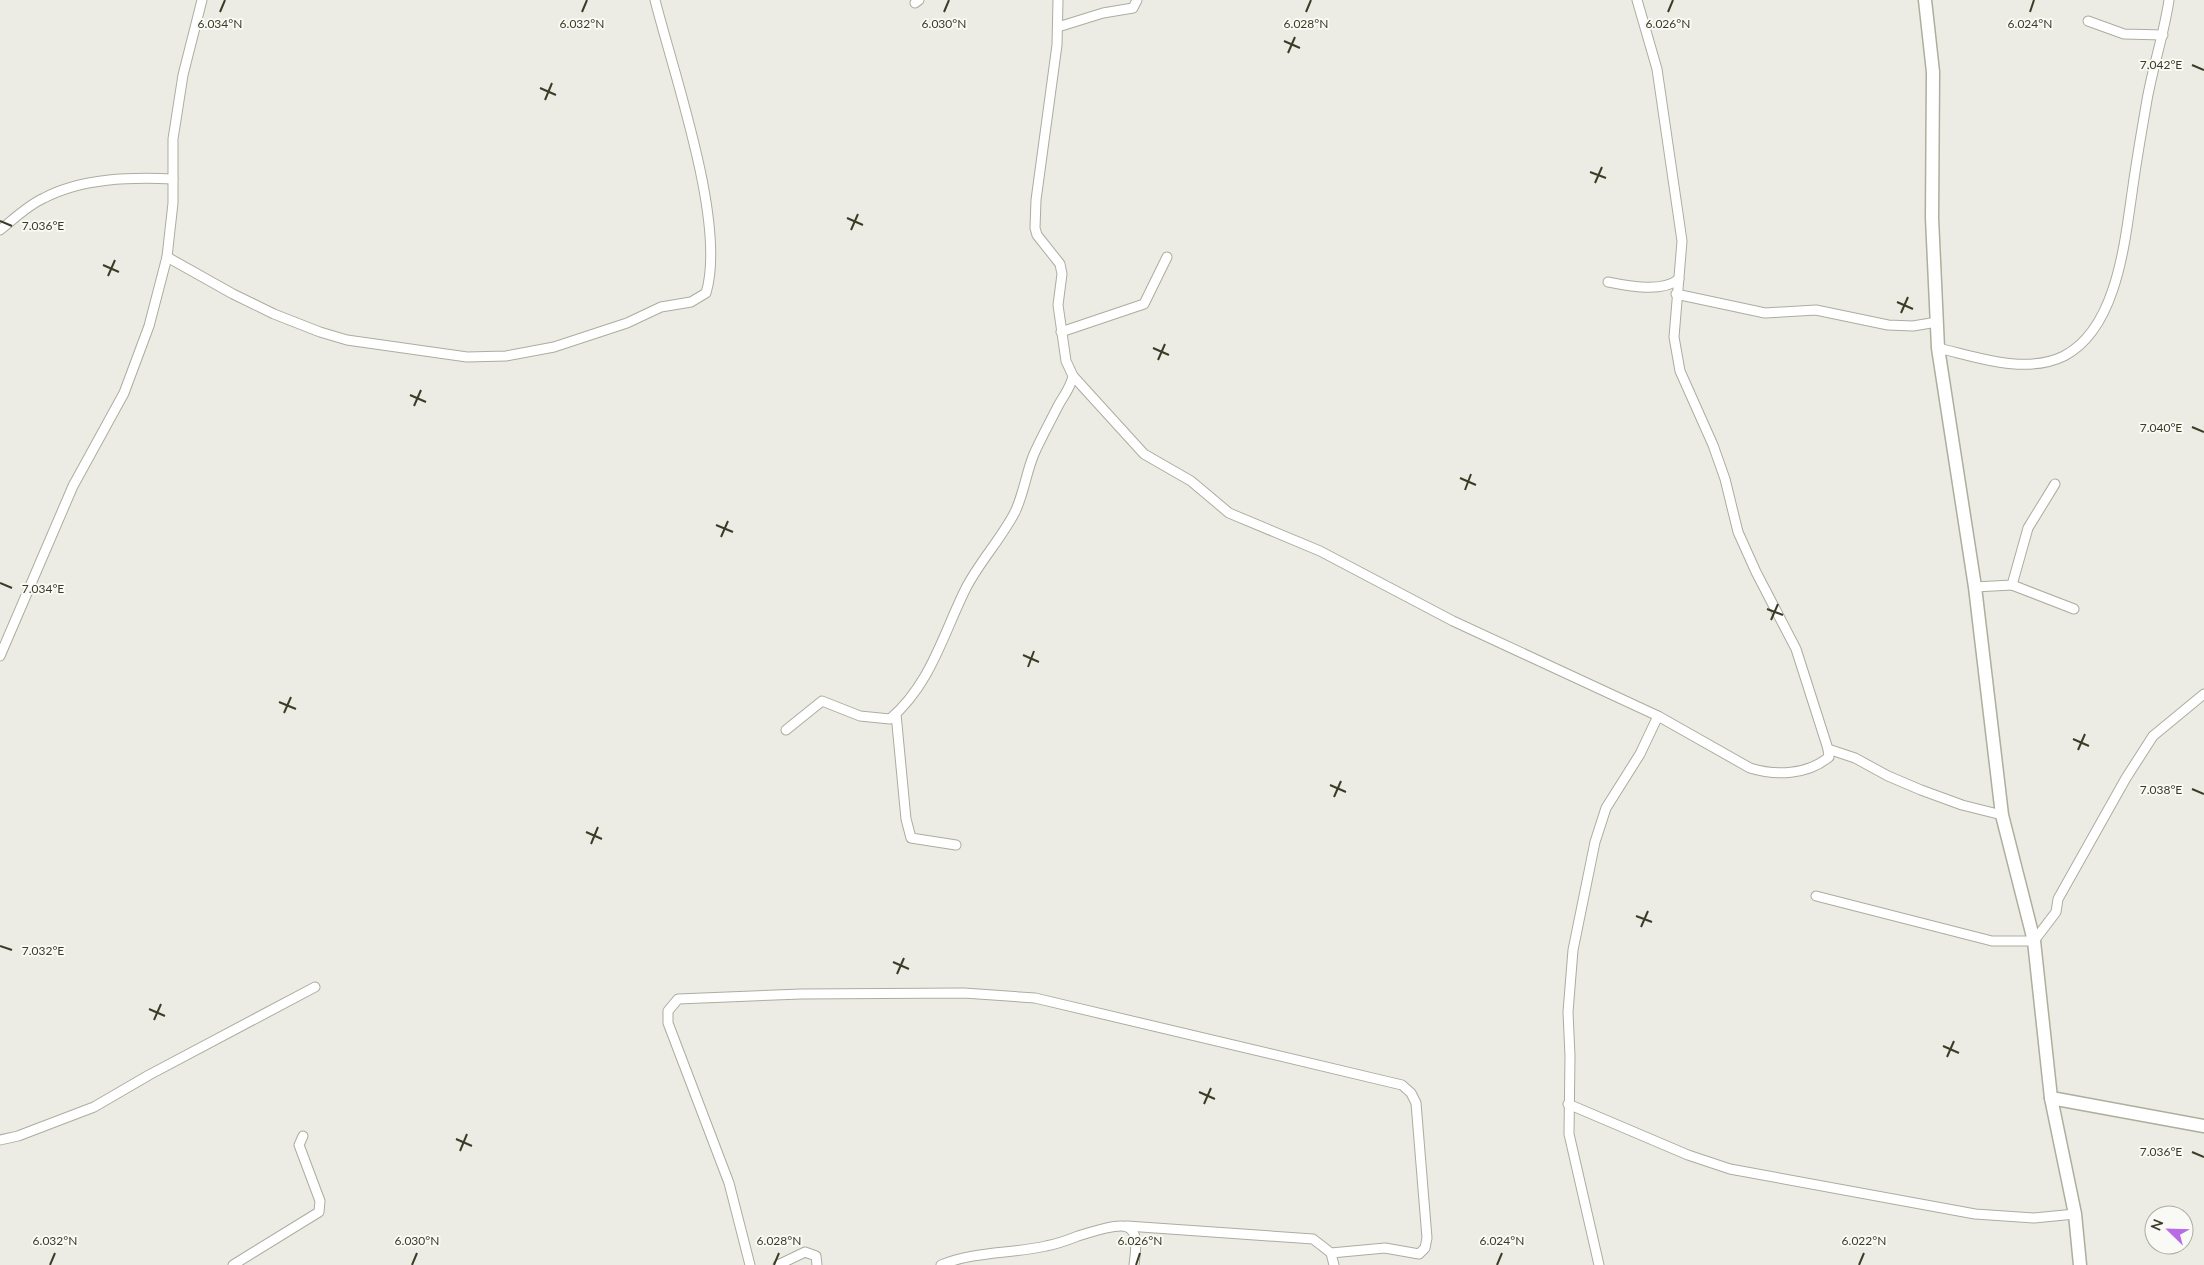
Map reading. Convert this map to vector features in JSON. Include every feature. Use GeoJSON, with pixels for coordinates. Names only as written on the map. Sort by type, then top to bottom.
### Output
{"type":"FeatureCollection","features":[{"type":"Feature","properties":{"kind":"main road"},"geometry":{"type":"LineString","coordinates":[[1925,0],[1933,72],[1932,226],[1933,279],[1938,348],[1975,587],[2002,815],[2034,941],[2051,1098],[2075,1214],[2080,1265]]}},
{"type":"Feature","properties":{"kind":"main road"},"geometry":{"type":"LineString","coordinates":[[2051,1098],[2204,1126]]}},
{"type":"Feature","properties":{"kind":"street"},"geometry":{"type":"LineString","coordinates":[[0,656],[73,486],[124,393],[149,326],[167,257],[173,203],[173,139],[183,75],[202,0]]}},
{"type":"Feature","properties":{"kind":"street"},"geometry":{"type":"LineString","coordinates":[[167,257],[233,294],[274,314],[320,332],[347,340],[467,357],[506,356],[554,348],[627,323],[661,307],[691,302],[706,293],[709,282],[710,234],[701,177],[655,0]]}},
{"type":"Feature","properties":{"kind":"street"},"geometry":{"type":"LineString","coordinates":[[1058,0],[1058,27],[1036,200],[1035,228],[1037,235],[1060,264],[1062,274],[1058,305],[1061,332],[1066,361],[1073,376],[1144,454],[1191,481],[1229,513],[1320,551],[1453,621],[1658,716],[1750,768],[1766,773],[1809,770],[1829,758],[1828,749],[1796,649],[1756,572],[1738,532],[1725,479],[1713,445],[1680,370],[1674,337],[1676,294],[1682,241],[1657,69],[1637,0]]}},
{"type":"Feature","properties":{"kind":"street"},"geometry":{"type":"LineString","coordinates":[[1058,27],[1103,13],[1133,8],[1137,0]]}},
{"type":"Feature","properties":{"kind":"street"},"geometry":{"type":"LineString","coordinates":[[1938,348],[2021,365],[2042,363],[2064,356],[2079,345],[2092,330],[2111,296],[2122,261],[2142,125],[2169,0]]}},
{"type":"Feature","properties":{"kind":"street"},"geometry":{"type":"LineString","coordinates":[[2088,21],[2124,34],[2163,34]]}},
{"type":"Feature","properties":{"kind":"street"},"geometry":{"type":"LineString","coordinates":[[0,230],[43,198],[84,184],[146,178],[173,179]]}},
{"type":"Feature","properties":{"kind":"street"},"geometry":{"type":"LineString","coordinates":[[1061,332],[1144,304],[1167,257]]}},
{"type":"Feature","properties":{"kind":"street"},"geometry":{"type":"LineString","coordinates":[[1608,282],[1650,286],[1672,285],[1678,279]]}},
{"type":"Feature","properties":{"kind":"street"},"geometry":{"type":"LineString","coordinates":[[1676,294],[1765,313],[1816,310],[1888,325],[1913,326],[1937,322]]}},
{"type":"Feature","properties":{"kind":"street"},"geometry":{"type":"LineString","coordinates":[[786,730],[822,701],[860,716],[884,720],[890,719],[918,689],[930,670],[967,586],[982,561],[1004,532],[1020,502],[1034,455],[1059,405],[1070,388],[1073,376]]}},
{"type":"Feature","properties":{"kind":"street"},"geometry":{"type":"LineString","coordinates":[[2012,585],[2028,528],[2056,484]]}},
{"type":"Feature","properties":{"kind":"street"},"geometry":{"type":"LineString","coordinates":[[1975,587],[2012,585],[2074,609]]}},
{"type":"Feature","properties":{"kind":"street"},"geometry":{"type":"LineString","coordinates":[[1816,896],[1992,941],[2034,941],[2056,912],[2058,899],[2126,778],[2153,736],[2204,694]]}},
{"type":"Feature","properties":{"kind":"street"},"geometry":{"type":"LineString","coordinates":[[896,714],[906,819],[911,838],[956,845]]}},
{"type":"Feature","properties":{"kind":"street"},"geometry":{"type":"LineString","coordinates":[[1599,1265],[1569,1134],[1570,1056],[1568,1012],[1572,958],[1578,917],[1595,842],[1606,808],[1640,754],[1658,716]]}},
{"type":"Feature","properties":{"kind":"street"},"geometry":{"type":"LineString","coordinates":[[1828,749],[1855,758],[1888,776],[1921,790],[1962,805],[2002,815]]}},
{"type":"Feature","properties":{"kind":"street"},"geometry":{"type":"LineString","coordinates":[[0,1140],[18,1136],[94,1108],[148,1076],[315,987]]}},
{"type":"Feature","properties":{"kind":"street"},"geometry":{"type":"LineString","coordinates":[[750,1265],[729,1183],[668,1023],[668,1011],[678,1000],[801,994],[964,993],[1034,998],[1402,1085],[1411,1093],[1416,1103],[1427,1238],[1425,1248],[1419,1254],[1385,1248],[1331,1253]]}},
{"type":"Feature","properties":{"kind":"street"},"geometry":{"type":"LineString","coordinates":[[1568,1104],[1688,1156],[1730,1169],[1975,1214],[2034,1218],[2075,1214]]}},
{"type":"Feature","properties":{"kind":"street"},"geometry":{"type":"LineString","coordinates":[[233,1265],[319,1212],[320,1200],[299,1145],[303,1136]]}},
{"type":"Feature","properties":{"kind":"street"},"geometry":{"type":"LineString","coordinates":[[1126,1226],[1133,1231],[1135,1237],[1134,1265]]}},
{"type":"Feature","properties":{"kind":"street"},"geometry":{"type":"LineString","coordinates":[[941,1265],[968,1256],[1046,1246],[1093,1232],[1126,1226],[1313,1239],[1331,1253],[1334,1265]]}},
{"type":"Feature","properties":{"kind":"street"},"geometry":{"type":"LineString","coordinates":[[778,1265],[805,1252],[816,1256],[817,1265]]}}]}
